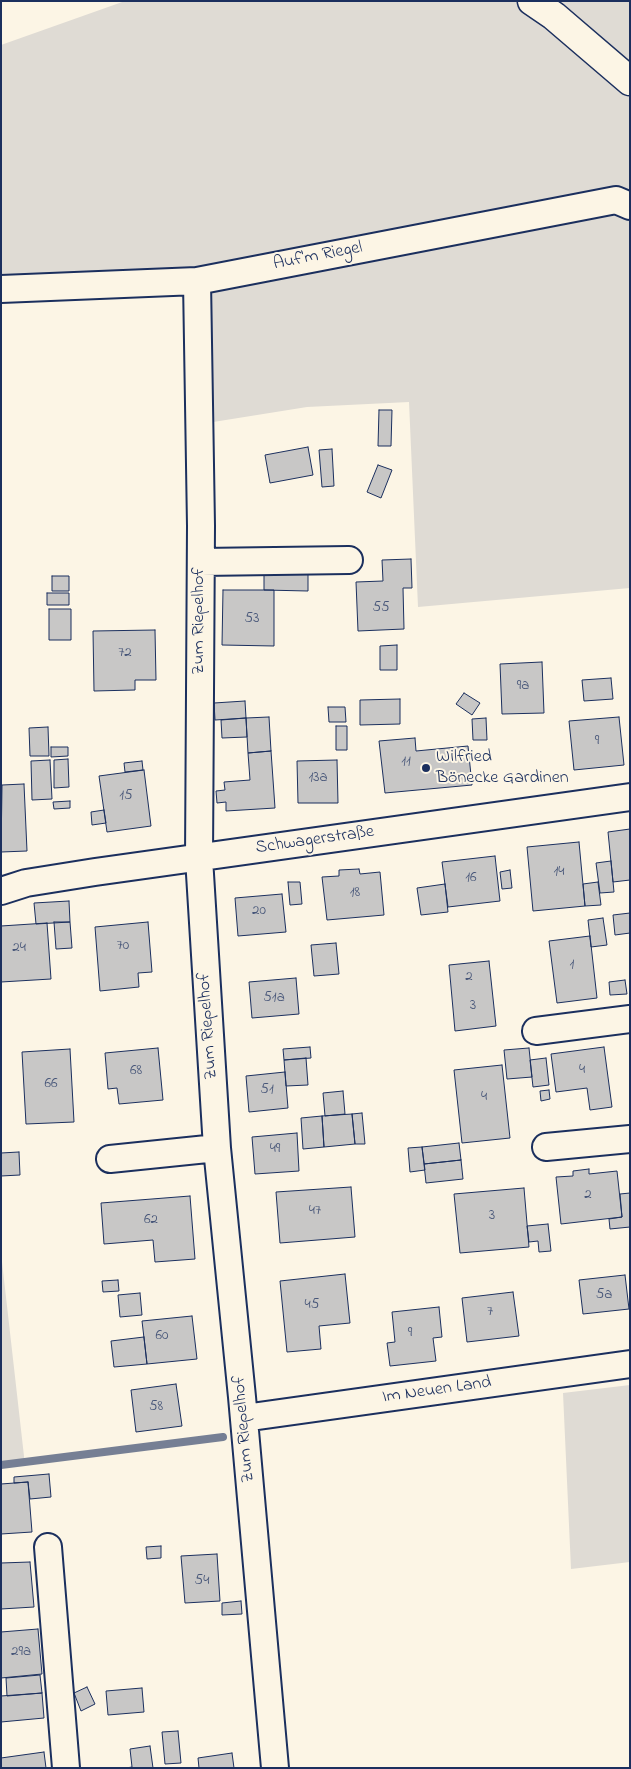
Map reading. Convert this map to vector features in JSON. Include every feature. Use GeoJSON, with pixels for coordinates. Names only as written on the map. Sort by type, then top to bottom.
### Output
{"type":"FeatureCollection","features":[{"type":"Feature","properties":{"kind":"highway"},"geometry":{"type":"LineString","coordinates":[[532,1],[554,16],[630,81]]}},
{"type":"Feature","properties":{"kind":"street","name":"Auf'm Riegel"},"geometry":{"type":"LineString","coordinates":[[1,289],[197,281],[616,200],[630,206]]}},
{"type":"Feature","properties":{"kind":"street","name":"Zum Riepelhof"},"geometry":{"type":"LineString","coordinates":[[197,281],[200,562],[199,858],[217,1148],[244,1418],[275,1768]]}},
{"type":"Feature","properties":{"kind":"street"},"geometry":{"type":"LineString","coordinates":[[200,562],[349,560]]}},
{"type":"Feature","properties":{"kind":"street","name":"Schwagerstraße"},"geometry":{"type":"LineString","coordinates":[[1,891],[26,883],[630,797]]}},
{"type":"Feature","properties":{"kind":"street"},"geometry":{"type":"LineString","coordinates":[[536,1031],[630,1019]]}},
{"type":"Feature","properties":{"kind":"street"},"geometry":{"type":"LineString","coordinates":[[546,1148],[630,1139]]}},
{"type":"Feature","properties":{"kind":"street"},"geometry":{"type":"LineString","coordinates":[[110,1159],[217,1148]]}},
{"type":"Feature","properties":{"kind":"street","name":"Im Neuen Land"},"geometry":{"type":"LineString","coordinates":[[244,1418],[630,1364]]}},
{"type":"Feature","properties":{"kind":"street"},"geometry":{"type":"LineString","coordinates":[[48,1547],[66,1768]]}},
{"type":"Feature","properties":{"kind":"shaded area"},"geometry":{"type":"Polygon","coordinates":[[[125,1],[630,1],[630,588],[418,607],[409,402],[307,407],[207,423],[186,303],[179,294],[1,299],[1,45],[125,1]]]}},
{"type":"Feature","properties":{"kind":"shaded area"},"geometry":{"type":"Polygon","coordinates":[[[1,1253],[25,1465],[1,1468],[1,1253]]]}},
{"type":"Feature","properties":{"kind":"shaded area"},"geometry":{"type":"Polygon","coordinates":[[[630,1385],[630,1562],[571,1569],[563,1393],[630,1385]]]}},
{"type":"Feature","properties":{"kind":"building"},"geometry":{"type":"Polygon","coordinates":[[[379,410],[392,410],[391,446],[378,446],[379,410]]]}},
{"type":"Feature","properties":{"kind":"building"},"geometry":{"type":"Polygon","coordinates":[[[308,447],[313,475],[270,483],[265,455],[308,447]]]}},
{"type":"Feature","properties":{"kind":"building"},"geometry":{"type":"Polygon","coordinates":[[[332,449],[334,486],[322,487],[319,450],[332,449]]]}},
{"type":"Feature","properties":{"kind":"building"},"geometry":{"type":"Polygon","coordinates":[[[378,465],[392,470],[381,498],[367,492],[378,465]]]}},
{"type":"Feature","properties":{"kind":"building"},"geometry":{"type":"Polygon","coordinates":[[[411,559],[412,588],[403,588],[404,629],[358,631],[356,582],[383,581],[382,560],[411,559]]]}},
{"type":"Feature","properties":{"kind":"building"},"geometry":{"type":"Polygon","coordinates":[[[264,566],[308,566],[308,591],[264,590],[264,566]]]}},
{"type":"Feature","properties":{"kind":"building"},"geometry":{"type":"Polygon","coordinates":[[[52,576],[69,576],[69,591],[52,591],[52,576]]]}},
{"type":"Feature","properties":{"kind":"building"},"geometry":{"type":"Polygon","coordinates":[[[223,590],[274,590],[274,646],[222,645],[223,590]]]}},
{"type":"Feature","properties":{"kind":"building"},"geometry":{"type":"Polygon","coordinates":[[[47,593],[69,593],[69,605],[47,605],[47,593]]]}},
{"type":"Feature","properties":{"kind":"building"},"geometry":{"type":"Polygon","coordinates":[[[49,609],[71,609],[71,640],[49,640],[49,609]]]}},
{"type":"Feature","properties":{"kind":"building"},"geometry":{"type":"Polygon","coordinates":[[[155,630],[156,680],[135,680],[135,690],[94,691],[93,631],[155,630]]]}},
{"type":"Feature","properties":{"kind":"building"},"geometry":{"type":"Polygon","coordinates":[[[397,645],[397,670],[380,670],[380,646],[397,645]]]}},
{"type":"Feature","properties":{"kind":"building"},"geometry":{"type":"Polygon","coordinates":[[[542,662],[544,713],[502,714],[500,664],[542,662]]]}},
{"type":"Feature","properties":{"kind":"building"},"geometry":{"type":"Polygon","coordinates":[[[611,678],[613,699],[584,701],[582,680],[611,678]]]}},
{"type":"Feature","properties":{"kind":"building"},"geometry":{"type":"Polygon","coordinates":[[[464,693],[480,703],[472,715],[456,704],[464,693]]]}},
{"type":"Feature","properties":{"kind":"building"},"geometry":{"type":"Polygon","coordinates":[[[400,699],[400,724],[360,725],[360,700],[400,699]]]}},
{"type":"Feature","properties":{"kind":"building"},"geometry":{"type":"Polygon","coordinates":[[[245,701],[246,718],[215,720],[214,703],[245,701]]]}},
{"type":"Feature","properties":{"kind":"building"},"geometry":{"type":"Polygon","coordinates":[[[328,707],[345,707],[346,722],[329,722],[328,707]]]}},
{"type":"Feature","properties":{"kind":"building"},"geometry":{"type":"Polygon","coordinates":[[[269,717],[271,751],[248,753],[246,718],[269,717]]]}},
{"type":"Feature","properties":{"kind":"building"},"geometry":{"type":"Polygon","coordinates":[[[619,717],[624,765],[574,770],[569,721],[619,717]]]}},
{"type":"Feature","properties":{"kind":"building"},"geometry":{"type":"Polygon","coordinates":[[[246,718],[247,737],[222,738],[221,720],[246,718]]]}},
{"type":"Feature","properties":{"kind":"building"},"geometry":{"type":"Polygon","coordinates":[[[486,718],[487,740],[473,740],[472,719],[486,718]]]}},
{"type":"Feature","properties":{"kind":"building"},"geometry":{"type":"Polygon","coordinates":[[[336,726],[347,726],[347,750],[336,750],[336,726]]]}},
{"type":"Feature","properties":{"kind":"building"},"geometry":{"type":"Polygon","coordinates":[[[48,727],[49,756],[30,756],[29,728],[48,727]]]}},
{"type":"Feature","properties":{"kind":"building","name":"Wilfried Bönecke Gardinen"},"geometry":{"type":"Polygon","coordinates":[[[415,738],[416,751],[468,746],[472,785],[385,793],[379,741],[415,738]]]}},
{"type":"Feature","properties":{"kind":"building"},"geometry":{"type":"Polygon","coordinates":[[[51,747],[68,747],[68,756],[51,757],[51,747]]]}},
{"type":"Feature","properties":{"kind":"building"},"geometry":{"type":"Polygon","coordinates":[[[271,751],[275,808],[226,811],[226,802],[217,803],[216,791],[225,790],[224,782],[250,780],[248,753],[271,751]]]}},
{"type":"Feature","properties":{"kind":"building"},"geometry":{"type":"Polygon","coordinates":[[[68,759],[69,787],[54,788],[54,760],[68,759]]]}},
{"type":"Feature","properties":{"kind":"building"},"geometry":{"type":"Polygon","coordinates":[[[50,760],[52,799],[32,800],[31,761],[50,760]]]}},
{"type":"Feature","properties":{"kind":"building"},"geometry":{"type":"Polygon","coordinates":[[[337,760],[338,803],[298,803],[297,761],[337,760]]]}},
{"type":"Feature","properties":{"kind":"building"},"geometry":{"type":"Polygon","coordinates":[[[142,761],[143,770],[125,772],[124,763],[142,761]]]}},
{"type":"Feature","properties":{"kind":"building"},"geometry":{"type":"Polygon","coordinates":[[[144,770],[151,826],[107,832],[99,776],[144,770]]]}},
{"type":"Feature","properties":{"kind":"building"},"geometry":{"type":"Polygon","coordinates":[[[24,784],[27,851],[1,852],[2,785],[24,784]]]}},
{"type":"Feature","properties":{"kind":"building"},"geometry":{"type":"Polygon","coordinates":[[[70,801],[70,808],[54,809],[53,802],[70,801]]]}},
{"type":"Feature","properties":{"kind":"building"},"geometry":{"type":"Polygon","coordinates":[[[104,810],[106,823],[92,825],[91,812],[104,810]]]}},
{"type":"Feature","properties":{"kind":"building"},"geometry":{"type":"Polygon","coordinates":[[[630,829],[630,880],[613,882],[608,832],[630,829]]]}},
{"type":"Feature","properties":{"kind":"building"},"geometry":{"type":"Polygon","coordinates":[[[579,842],[585,906],[533,911],[527,847],[579,842]]]}},
{"type":"Feature","properties":{"kind":"building"},"geometry":{"type":"Polygon","coordinates":[[[495,856],[500,901],[448,907],[442,862],[495,856]]]}},
{"type":"Feature","properties":{"kind":"building"},"geometry":{"type":"Polygon","coordinates":[[[611,861],[614,892],[600,893],[596,863],[611,861]]]}},
{"type":"Feature","properties":{"kind":"building"},"geometry":{"type":"Polygon","coordinates":[[[359,869],[360,874],[380,872],[384,915],[327,920],[322,877],[339,876],[339,870],[359,869]]]}},
{"type":"Feature","properties":{"kind":"building"},"geometry":{"type":"Polygon","coordinates":[[[510,870],[512,888],[502,889],[500,872],[510,870]]]}},
{"type":"Feature","properties":{"kind":"building"},"geometry":{"type":"Polygon","coordinates":[[[288,882],[300,882],[302,904],[290,905],[288,882]]]}},
{"type":"Feature","properties":{"kind":"building"},"geometry":{"type":"Polygon","coordinates":[[[598,882],[601,905],[585,906],[583,884],[598,882]]]}},
{"type":"Feature","properties":{"kind":"building"},"geometry":{"type":"Polygon","coordinates":[[[445,884],[448,912],[421,915],[417,888],[445,884]]]}},
{"type":"Feature","properties":{"kind":"building"},"geometry":{"type":"Polygon","coordinates":[[[282,894],[286,932],[238,936],[235,898],[282,894]]]}},
{"type":"Feature","properties":{"kind":"building"},"geometry":{"type":"Polygon","coordinates":[[[69,901],[70,922],[36,924],[34,903],[69,901]]]}},
{"type":"Feature","properties":{"kind":"building"},"geometry":{"type":"Polygon","coordinates":[[[630,913],[630,933],[615,935],[613,915],[630,913]]]}},
{"type":"Feature","properties":{"kind":"building"},"geometry":{"type":"Polygon","coordinates":[[[603,918],[607,945],[591,947],[588,920],[603,918]]]}},
{"type":"Feature","properties":{"kind":"building"},"geometry":{"type":"Polygon","coordinates":[[[54,922],[70,922],[72,948],[56,949],[54,922]]]}},
{"type":"Feature","properties":{"kind":"building"},"geometry":{"type":"Polygon","coordinates":[[[148,922],[152,972],[138,973],[139,987],[100,991],[95,927],[148,922]]]}},
{"type":"Feature","properties":{"kind":"building"},"geometry":{"type":"Polygon","coordinates":[[[47,923],[51,979],[1,982],[1,926],[47,923]]]}},
{"type":"Feature","properties":{"kind":"building"},"geometry":{"type":"Polygon","coordinates":[[[590,936],[597,998],[557,1003],[549,941],[590,936]]]}},
{"type":"Feature","properties":{"kind":"building"},"geometry":{"type":"Polygon","coordinates":[[[336,943],[339,974],[314,976],[311,945],[336,943]]]}},
{"type":"Feature","properties":{"kind":"building"},"geometry":{"type":"Polygon","coordinates":[[[489,961],[496,1026],[455,1031],[449,965],[489,961]]]}},
{"type":"Feature","properties":{"kind":"building"},"geometry":{"type":"Polygon","coordinates":[[[296,978],[299,1014],[252,1018],[249,982],[296,978]]]}},
{"type":"Feature","properties":{"kind":"building"},"geometry":{"type":"Polygon","coordinates":[[[625,980],[627,994],[610,995],[609,982],[625,980]]]}},
{"type":"Feature","properties":{"kind":"building"},"geometry":{"type":"Polygon","coordinates":[[[310,1047],[311,1058],[284,1060],[283,1049],[310,1047]]]}},
{"type":"Feature","properties":{"kind":"building"},"geometry":{"type":"Polygon","coordinates":[[[604,1047],[612,1107],[590,1110],[587,1088],[556,1092],[551,1054],[604,1047]]]}},
{"type":"Feature","properties":{"kind":"building"},"geometry":{"type":"Polygon","coordinates":[[[158,1048],[163,1100],[119,1104],[117,1088],[108,1089],[105,1053],[158,1048]]]}},
{"type":"Feature","properties":{"kind":"building"},"geometry":{"type":"Polygon","coordinates":[[[529,1048],[532,1077],[507,1079],[504,1050],[529,1048]]]}},
{"type":"Feature","properties":{"kind":"building"},"geometry":{"type":"Polygon","coordinates":[[[70,1049],[74,1122],[26,1124],[22,1052],[70,1049]]]}},
{"type":"Feature","properties":{"kind":"building"},"geometry":{"type":"Polygon","coordinates":[[[306,1058],[308,1085],[286,1086],[284,1060],[306,1058]]]}},
{"type":"Feature","properties":{"kind":"building"},"geometry":{"type":"Polygon","coordinates":[[[546,1058],[549,1085],[533,1087],[530,1060],[546,1058]]]}},
{"type":"Feature","properties":{"kind":"building"},"geometry":{"type":"Polygon","coordinates":[[[502,1065],[510,1138],[462,1143],[454,1070],[502,1065]]]}},
{"type":"Feature","properties":{"kind":"building"},"geometry":{"type":"Polygon","coordinates":[[[285,1072],[288,1108],[249,1112],[246,1076],[285,1072]]]}},
{"type":"Feature","properties":{"kind":"building"},"geometry":{"type":"Polygon","coordinates":[[[549,1090],[550,1099],[541,1101],[540,1091],[549,1090]]]}},
{"type":"Feature","properties":{"kind":"building"},"geometry":{"type":"Polygon","coordinates":[[[343,1091],[345,1114],[325,1116],[323,1093],[343,1091]]]}},
{"type":"Feature","properties":{"kind":"building"},"geometry":{"type":"Polygon","coordinates":[[[362,1113],[365,1144],[355,1144],[352,1114],[362,1113]]]}},
{"type":"Feature","properties":{"kind":"building"},"geometry":{"type":"Polygon","coordinates":[[[352,1114],[355,1144],[324,1147],[322,1116],[352,1114]]]}},
{"type":"Feature","properties":{"kind":"building"},"geometry":{"type":"Polygon","coordinates":[[[322,1116],[324,1147],[303,1149],[301,1118],[322,1116]]]}},
{"type":"Feature","properties":{"kind":"building"},"geometry":{"type":"Polygon","coordinates":[[[297,1133],[299,1171],[255,1174],[252,1137],[297,1133]]]}},
{"type":"Feature","properties":{"kind":"building"},"geometry":{"type":"Polygon","coordinates":[[[459,1143],[461,1160],[424,1164],[422,1147],[459,1143]]]}},
{"type":"Feature","properties":{"kind":"building"},"geometry":{"type":"Polygon","coordinates":[[[422,1147],[425,1170],[410,1172],[408,1148],[422,1147]]]}},
{"type":"Feature","properties":{"kind":"building"},"geometry":{"type":"Polygon","coordinates":[[[19,1152],[20,1175],[1,1176],[1,1153],[19,1152]]]}},
{"type":"Feature","properties":{"kind":"building"},"geometry":{"type":"Polygon","coordinates":[[[461,1160],[463,1179],[426,1183],[424,1164],[461,1160]]]}},
{"type":"Feature","properties":{"kind":"building"},"geometry":{"type":"Polygon","coordinates":[[[589,1169],[589,1174],[617,1171],[622,1217],[561,1224],[556,1177],[573,1176],[573,1171],[589,1169]]]}},
{"type":"Feature","properties":{"kind":"building"},"geometry":{"type":"Polygon","coordinates":[[[351,1187],[355,1237],[280,1243],[276,1192],[351,1187]]]}},
{"type":"Feature","properties":{"kind":"building"},"geometry":{"type":"Polygon","coordinates":[[[524,1188],[529,1247],[460,1253],[454,1194],[524,1188]]]}},
{"type":"Feature","properties":{"kind":"building"},"geometry":{"type":"Polygon","coordinates":[[[630,1193],[630,1227],[610,1229],[609,1219],[622,1217],[620,1194],[630,1193]]]}},
{"type":"Feature","properties":{"kind":"building"},"geometry":{"type":"Polygon","coordinates":[[[190,1196],[195,1259],[155,1262],[153,1240],[104,1244],[101,1203],[190,1196]]]}},
{"type":"Feature","properties":{"kind":"building"},"geometry":{"type":"Polygon","coordinates":[[[548,1224],[551,1251],[539,1252],[538,1241],[529,1242],[527,1226],[548,1224]]]}},
{"type":"Feature","properties":{"kind":"building"},"geometry":{"type":"Polygon","coordinates":[[[345,1274],[350,1323],[319,1326],[321,1349],[287,1352],[280,1281],[345,1274]]]}},
{"type":"Feature","properties":{"kind":"building"},"geometry":{"type":"Polygon","coordinates":[[[625,1275],[629,1309],[583,1314],[579,1280],[625,1275]]]}},
{"type":"Feature","properties":{"kind":"building"},"geometry":{"type":"Polygon","coordinates":[[[118,1280],[119,1291],[103,1292],[102,1281],[118,1280]]]}},
{"type":"Feature","properties":{"kind":"building"},"geometry":{"type":"Polygon","coordinates":[[[513,1292],[519,1336],[467,1342],[462,1298],[513,1292]]]}},
{"type":"Feature","properties":{"kind":"building"},"geometry":{"type":"Polygon","coordinates":[[[140,1293],[142,1315],[120,1317],[118,1295],[140,1293]]]}},
{"type":"Feature","properties":{"kind":"building"},"geometry":{"type":"Polygon","coordinates":[[[439,1307],[442,1337],[433,1338],[436,1361],[390,1366],[387,1343],[395,1342],[392,1312],[439,1307]]]}},
{"type":"Feature","properties":{"kind":"building"},"geometry":{"type":"Polygon","coordinates":[[[192,1316],[197,1359],[147,1364],[142,1321],[192,1316]]]}},
{"type":"Feature","properties":{"kind":"building"},"geometry":{"type":"Polygon","coordinates":[[[144,1337],[147,1364],[114,1367],[111,1341],[144,1337]]]}},
{"type":"Feature","properties":{"kind":"building"},"geometry":{"type":"Polygon","coordinates":[[[176,1384],[182,1426],[136,1432],[131,1390],[176,1384]]]}},
{"type":"Feature","properties":{"kind":"building"},"geometry":{"type":"Polygon","coordinates":[[[49,1474],[51,1497],[30,1499],[28,1482],[14,1483],[14,1477],[49,1474]]]}},
{"type":"Feature","properties":{"kind":"building"},"geometry":{"type":"Polygon","coordinates":[[[28,1482],[32,1532],[1,1534],[1,1484],[28,1482]]]}},
{"type":"Feature","properties":{"kind":"building"},"geometry":{"type":"Polygon","coordinates":[[[161,1546],[161,1558],[147,1559],[146,1547],[161,1546]]]}},
{"type":"Feature","properties":{"kind":"building"},"geometry":{"type":"Polygon","coordinates":[[[217,1554],[220,1601],[185,1603],[181,1556],[217,1554]]]}},
{"type":"Feature","properties":{"kind":"building"},"geometry":{"type":"Polygon","coordinates":[[[30,1562],[34,1607],[1,1609],[1,1563],[30,1562]]]}},
{"type":"Feature","properties":{"kind":"building"},"geometry":{"type":"Polygon","coordinates":[[[241,1601],[242,1614],[222,1615],[222,1603],[241,1601]]]}},
{"type":"Feature","properties":{"kind":"building"},"geometry":{"type":"Polygon","coordinates":[[[38,1629],[42,1674],[1,1678],[1,1632],[38,1629]]]}},
{"type":"Feature","properties":{"kind":"building"},"geometry":{"type":"Polygon","coordinates":[[[40,1675],[42,1693],[7,1696],[6,1678],[40,1675]]]}},
{"type":"Feature","properties":{"kind":"building"},"geometry":{"type":"Polygon","coordinates":[[[87,1687],[95,1704],[81,1711],[74,1693],[87,1687]]]}},
{"type":"Feature","properties":{"kind":"building"},"geometry":{"type":"Polygon","coordinates":[[[142,1688],[144,1712],[108,1715],[106,1691],[142,1688]]]}},
{"type":"Feature","properties":{"kind":"building"},"geometry":{"type":"Polygon","coordinates":[[[42,1693],[44,1718],[1,1722],[1,1696],[42,1693]]]}},
{"type":"Feature","properties":{"kind":"building"},"geometry":{"type":"Polygon","coordinates":[[[178,1731],[181,1763],[165,1764],[162,1732],[178,1731]]]}},
{"type":"Feature","properties":{"kind":"building"},"geometry":{"type":"Polygon","coordinates":[[[150,1746],[153,1768],[126,1768],[132,1767],[130,1749],[150,1746]]]}},
{"type":"Feature","properties":{"kind":"building"},"geometry":{"type":"Polygon","coordinates":[[[44,1752],[46,1768],[1,1768],[1,1758],[44,1752]]]}},
{"type":"Feature","properties":{"kind":"building"},"geometry":{"type":"Polygon","coordinates":[[[232,1753],[234,1768],[199,1768],[198,1758],[232,1753]]]}},
{"type":"Feature","properties":{"kind":"waterway"},"geometry":{"type":"LineString","coordinates":[[1,1465],[223,1437]]}},
{"type":"Feature","properties":{"kind":"place","name":"Wilfried Bönecke Gardinen"},"geometry":{"type":"Point","coordinates":[426,768]}}]}
